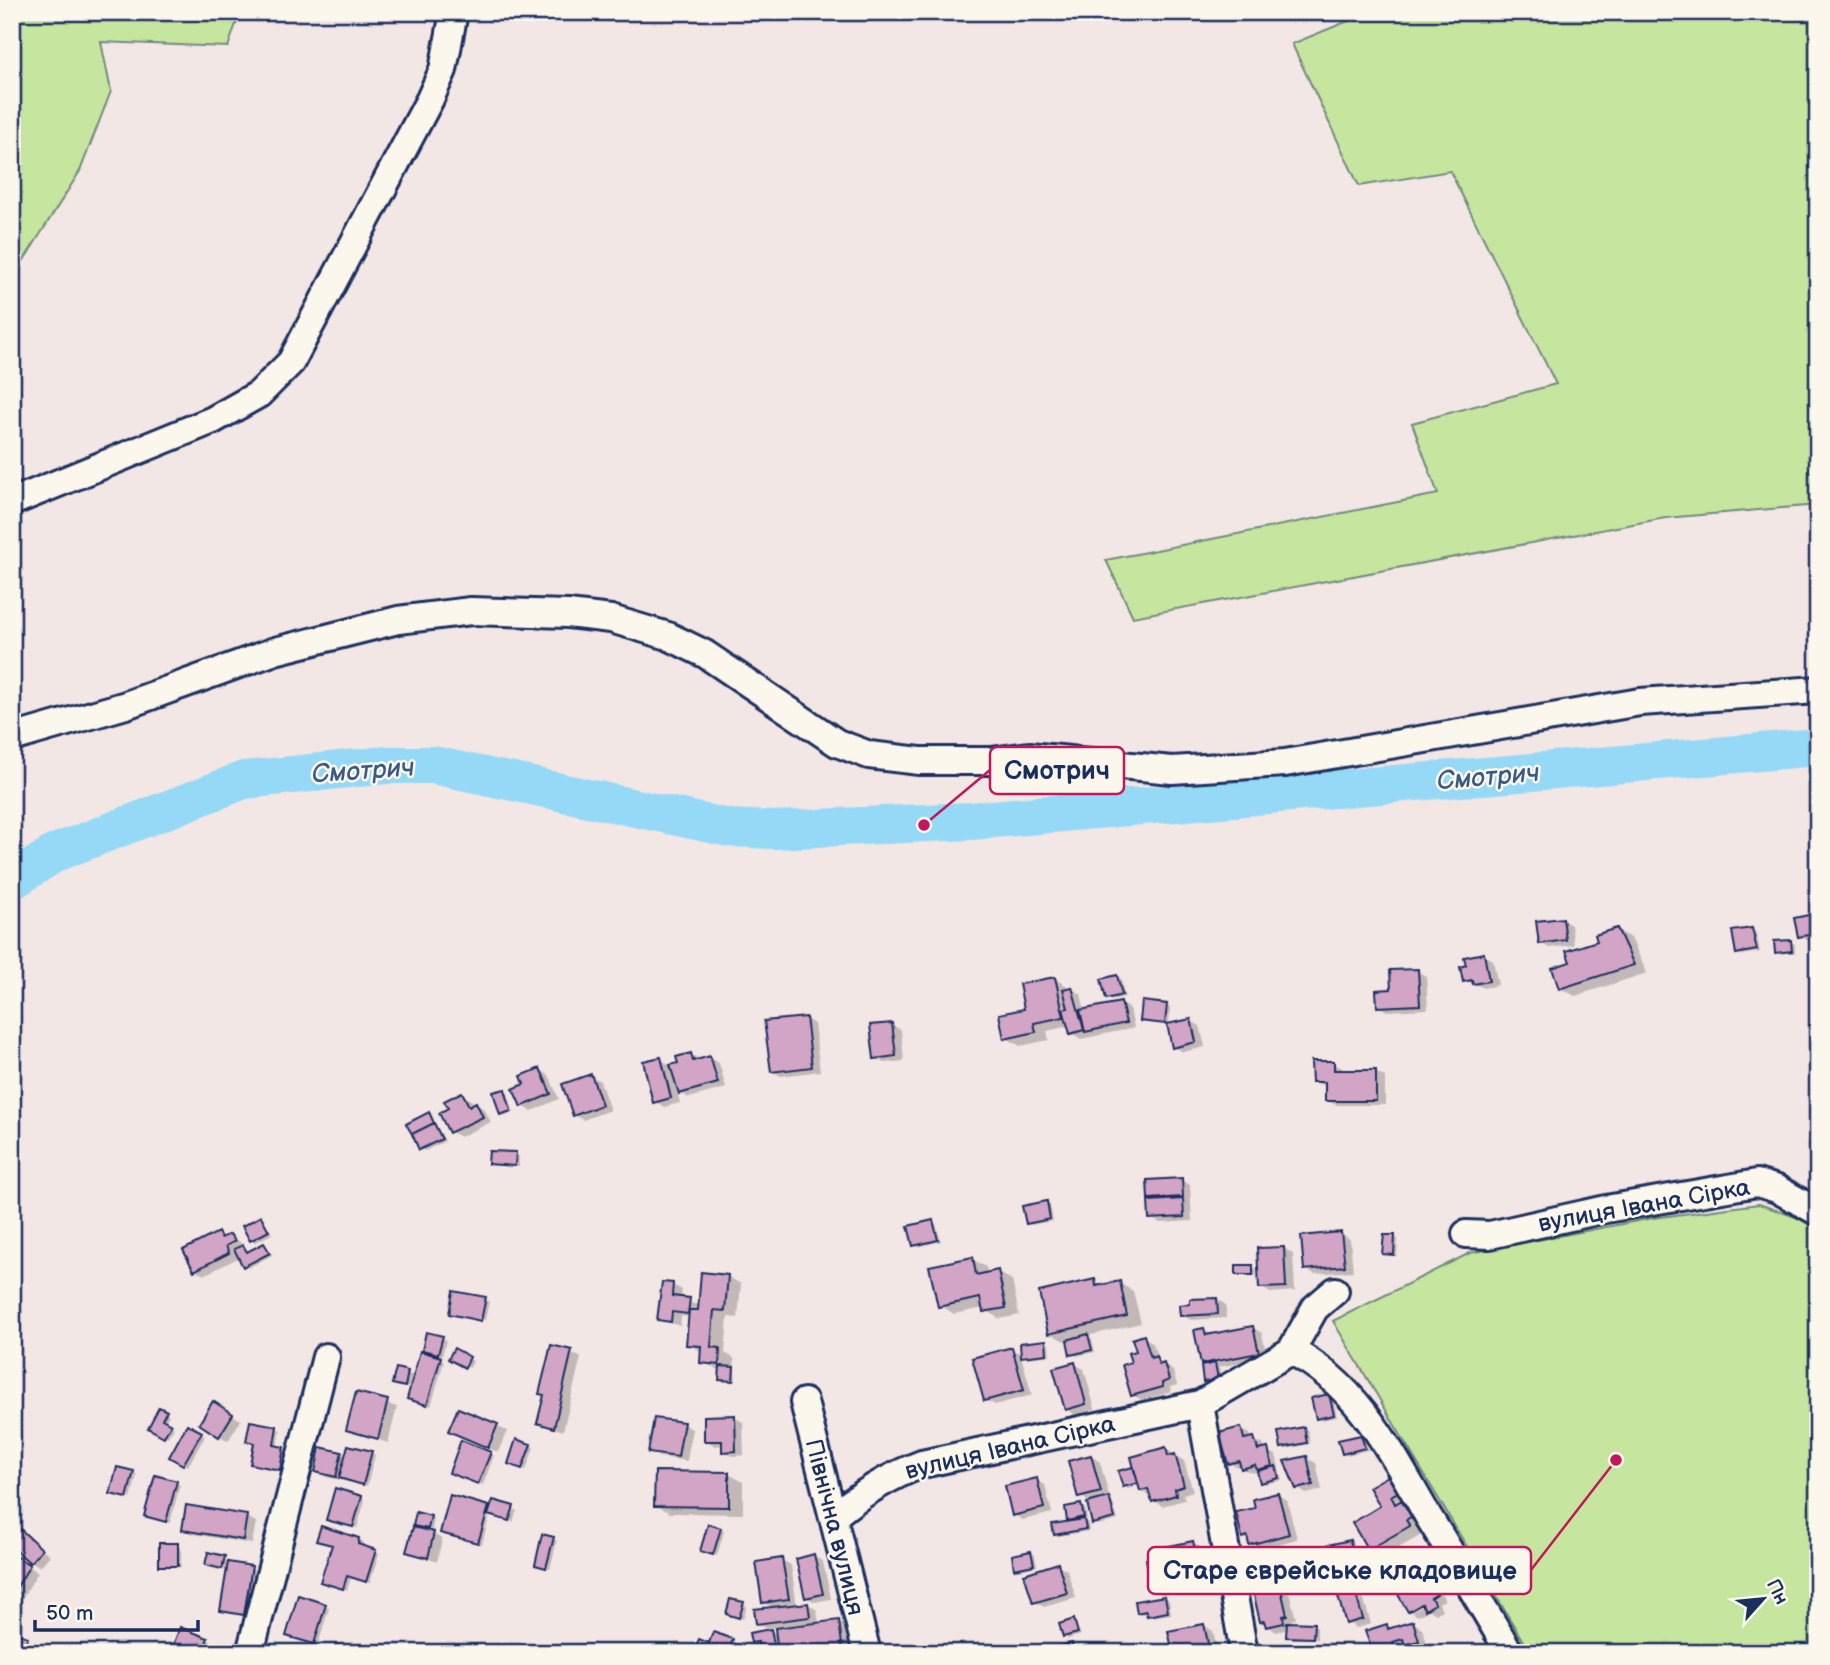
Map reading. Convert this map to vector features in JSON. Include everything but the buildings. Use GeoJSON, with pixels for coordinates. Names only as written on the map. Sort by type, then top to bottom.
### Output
{"type":"FeatureCollection","features":[{"type":"Feature","properties":{"kind":"street"},"geometry":{"type":"LineString","coordinates":[[12,502],[213,421],[259,394],[291,362],[352,241],[430,99],[443,70],[454,12]]}},
{"type":"Feature","properties":{"kind":"street"},"geometry":{"type":"LineString","coordinates":[[12,738],[126,705],[275,651],[398,620],[471,611],[568,614],[611,619],[668,636],[705,654],[837,743],[869,755],[920,761],[991,761],[1029,756],[1172,770],[1285,763],[1640,702],[1818,690]]}},
{"type":"Feature","properties":{"kind":"street","name":"вулиця Івана Сірка"},"geometry":{"type":"LineString","coordinates":[[1466,1234],[1490,1235],[1606,1209],[1758,1183],[1777,1189],[1818,1212]]}},
{"type":"Feature","properties":{"kind":"street"},"geometry":{"type":"LineString","coordinates":[[1335,1291],[1315,1308],[1292,1351],[1318,1364],[1338,1382],[1377,1429],[1510,1653]]}},
{"type":"Feature","properties":{"kind":"street","name":"вулиця Івана Сірка"},"geometry":{"type":"LineString","coordinates":[[833,1517],[857,1496],[890,1476],[922,1464],[1200,1404],[1292,1351]]}},
{"type":"Feature","properties":{"kind":"street"},"geometry":{"type":"LineString","coordinates":[[250,1653],[326,1357]]}},
{"type":"Feature","properties":{"kind":"street","name":"Північна вулиця"},"geometry":{"type":"LineString","coordinates":[[804,1402],[867,1653]]}},
{"type":"Feature","properties":{"kind":"street"},"geometry":{"type":"LineString","coordinates":[[1200,1404],[1244,1653]]}},
{"type":"Feature","properties":{"kind":"green space"},"geometry":{"type":"Polygon","coordinates":[[[12,12],[240,12],[228,47],[101,42],[111,91],[80,171],[12,279],[12,12]]]}},
{"type":"Feature","properties":{"kind":"green space"},"geometry":{"type":"Polygon","coordinates":[[[1370,12],[1818,12],[1818,505],[1665,518],[1133,617],[1106,560],[1438,494],[1412,423],[1556,384],[1450,171],[1359,186],[1292,44],[1370,12]]]}},
{"type":"Feature","properties":{"kind":"green space"},"geometry":{"type":"Polygon","coordinates":[[[1759,1204],[1818,1225],[1818,1653],[1530,1653],[1333,1321],[1470,1253],[1653,1218],[1759,1204]]]}},
{"type":"Feature","properties":{"kind":"waterway","name":"Смотрич"},"geometry":{"type":"LineString","coordinates":[[12,881],[55,853],[244,780],[386,765],[433,765],[729,828],[774,830],[970,821],[1818,747]]}},
{"type":"Feature","properties":{"kind":"place","name":"Смотрич"},"geometry":{"type":"Point","coordinates":[924,825]}},
{"type":"Feature","properties":{"kind":"place","name":"Старе єврейське кладовище"},"geometry":{"type":"Point","coordinates":[1616,1460]}}]}
